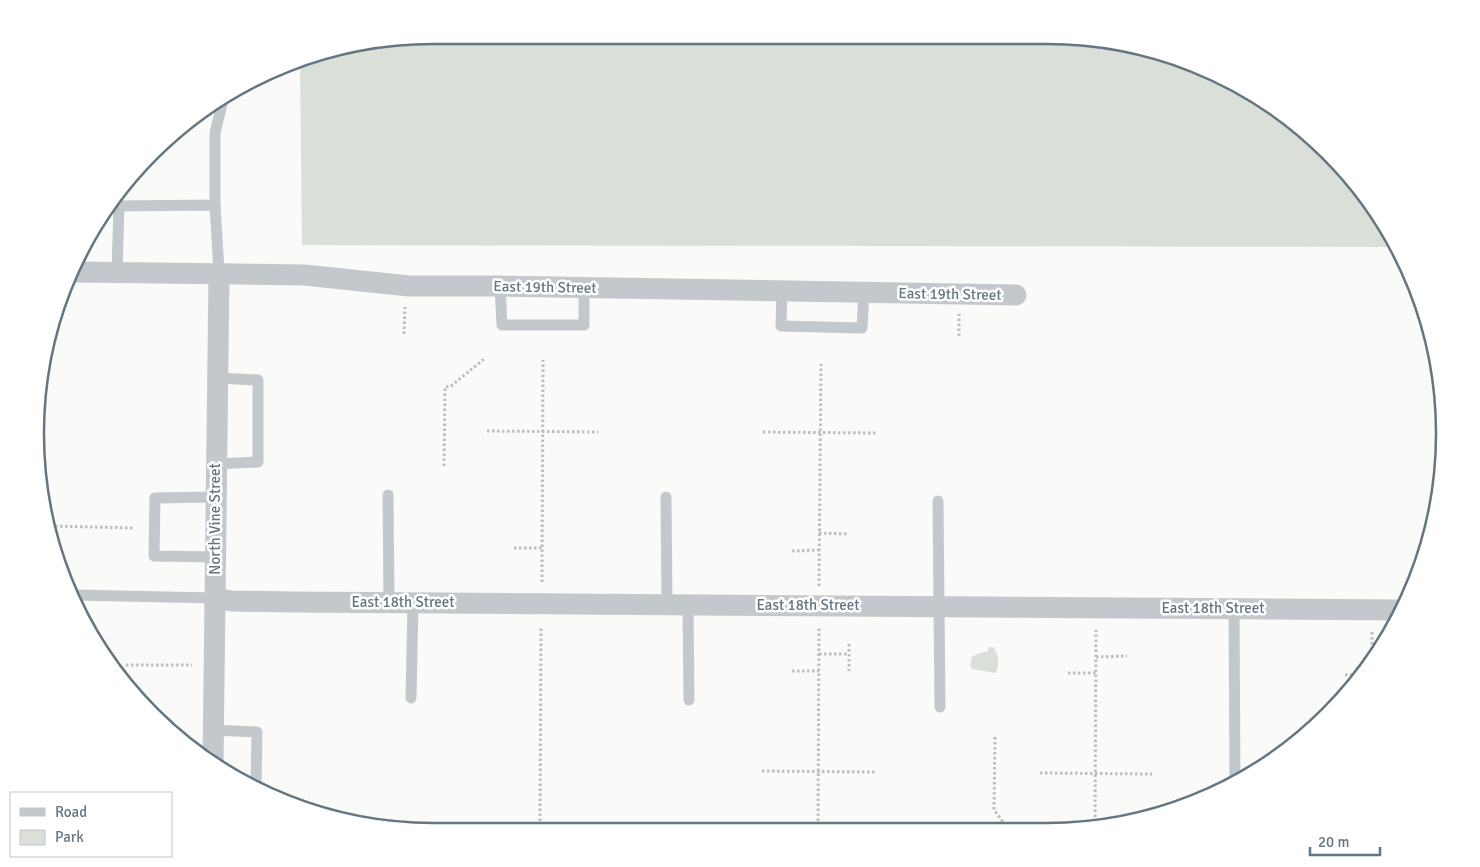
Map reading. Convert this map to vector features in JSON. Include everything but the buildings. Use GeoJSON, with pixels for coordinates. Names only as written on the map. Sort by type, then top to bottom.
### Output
{"type":"FeatureCollection","features":[{"type":"Feature","properties":{"kind":"street","name":"East 19th Street"},"geometry":{"type":"LineString","coordinates":[[79,272],[219,272],[304,275],[409,286],[1016,295]]}},
{"type":"Feature","properties":{"kind":"street","name":"North Vine Street"},"geometry":{"type":"LineString","coordinates":[[212,755],[219,272]]}},
{"type":"Feature","properties":{"kind":"street","name":"East 18th Street"},"geometry":{"type":"LineString","coordinates":[[214,598],[232,601],[413,603],[1394,610]]}},
{"type":"Feature","properties":{"kind":"lane"},"geometry":{"type":"LineString","coordinates":[[219,272],[215,205],[215,133],[221,106]]}},
{"type":"Feature","properties":{"kind":"lane"},"geometry":{"type":"LineString","coordinates":[[117,272],[119,206],[215,205]]}},
{"type":"Feature","properties":{"kind":"lane"},"geometry":{"type":"LineString","coordinates":[[500,286],[502,324],[584,325],[584,288]]}},
{"type":"Feature","properties":{"kind":"lane"},"geometry":{"type":"LineString","coordinates":[[782,291],[782,326],[862,328],[864,292]]}},
{"type":"Feature","properties":{"kind":"lane"},"geometry":{"type":"LineString","coordinates":[[216,464],[258,462],[258,380],[217,378]]}},
{"type":"Feature","properties":{"kind":"lane"},"geometry":{"type":"LineString","coordinates":[[388,495],[389,602]]}},
{"type":"Feature","properties":{"kind":"lane"},"geometry":{"type":"LineString","coordinates":[[216,497],[155,498],[154,556],[216,557]]}},
{"type":"Feature","properties":{"kind":"lane"},"geometry":{"type":"LineString","coordinates":[[666,497],[689,700]]}},
{"type":"Feature","properties":{"kind":"lane"},"geometry":{"type":"LineString","coordinates":[[938,501],[940,707]]}},
{"type":"Feature","properties":{"kind":"lane"},"geometry":{"type":"LineString","coordinates":[[79,595],[214,598]]}},
{"type":"Feature","properties":{"kind":"lane"},"geometry":{"type":"LineString","coordinates":[[411,698],[413,603]]}},
{"type":"Feature","properties":{"kind":"lane"},"geometry":{"type":"LineString","coordinates":[[1234,608],[1235,774]]}},
{"type":"Feature","properties":{"kind":"lane"},"geometry":{"type":"LineString","coordinates":[[213,730],[257,732],[256,780]]}},
{"type":"Feature","properties":{"kind":"path"},"geometry":{"type":"LineString","coordinates":[[404,334],[405,299]]}},
{"type":"Feature","properties":{"kind":"path"},"geometry":{"type":"LineString","coordinates":[[959,312],[959,336]]}},
{"type":"Feature","properties":{"kind":"path"},"geometry":{"type":"LineString","coordinates":[[444,466],[445,386],[451,386],[484,359]]}},
{"type":"Feature","properties":{"kind":"path"},"geometry":{"type":"LineString","coordinates":[[540,823],[543,360]]}},
{"type":"Feature","properties":{"kind":"path"},"geometry":{"type":"LineString","coordinates":[[818,823],[821,364]]}},
{"type":"Feature","properties":{"kind":"path"},"geometry":{"type":"LineString","coordinates":[[487,431],[598,432]]}},
{"type":"Feature","properties":{"kind":"path"},"geometry":{"type":"LineString","coordinates":[[764,432],[878,433]]}},
{"type":"Feature","properties":{"kind":"path"},"geometry":{"type":"LineString","coordinates":[[55,526],[134,528]]}},
{"type":"Feature","properties":{"kind":"path"},"geometry":{"type":"LineString","coordinates":[[819,533],[849,534]]}},
{"type":"Feature","properties":{"kind":"path"},"geometry":{"type":"LineString","coordinates":[[514,548],[542,548]]}},
{"type":"Feature","properties":{"kind":"path"},"geometry":{"type":"LineString","coordinates":[[792,551],[819,550]]}},
{"type":"Feature","properties":{"kind":"path"},"geometry":{"type":"LineString","coordinates":[[1095,820],[1097,607]]}},
{"type":"Feature","properties":{"kind":"path"},"geometry":{"type":"LineString","coordinates":[[1372,610],[1373,647]]}},
{"type":"Feature","properties":{"kind":"path"},"geometry":{"type":"LineString","coordinates":[[849,644],[849,671]]}},
{"type":"Feature","properties":{"kind":"path"},"geometry":{"type":"LineString","coordinates":[[819,654],[849,654]]}},
{"type":"Feature","properties":{"kind":"path"},"geometry":{"type":"LineString","coordinates":[[1096,657],[1127,656]]}},
{"type":"Feature","properties":{"kind":"path"},"geometry":{"type":"LineString","coordinates":[[126,665],[193,665]]}},
{"type":"Feature","properties":{"kind":"path"},"geometry":{"type":"LineString","coordinates":[[792,671],[819,671]]}},
{"type":"Feature","properties":{"kind":"path"},"geometry":{"type":"LineString","coordinates":[[1068,673],[1096,674]]}},
{"type":"Feature","properties":{"kind":"path"},"geometry":{"type":"LineString","coordinates":[[1345,674],[1353,674]]}},
{"type":"Feature","properties":{"kind":"path"},"geometry":{"type":"LineString","coordinates":[[995,737],[994,810],[1004,823]]}},
{"type":"Feature","properties":{"kind":"path"},"geometry":{"type":"LineString","coordinates":[[762,771],[874,772]]}},
{"type":"Feature","properties":{"kind":"path"},"geometry":{"type":"LineString","coordinates":[[1040,773],[1152,774]]}},
{"type":"Feature","properties":{"kind":"green space"},"geometry":{"type":"Polygon","coordinates":[[[434,44],[1046,44],[1097,47],[1123,51],[1172,64],[1219,84],[1263,109],[1303,140],[1340,177],[1371,217],[1388,247],[302,245],[300,67],[333,57],[383,47],[434,44]]]}},
{"type":"Feature","properties":{"kind":"green space"},"geometry":{"type":"Polygon","coordinates":[[[989,647],[993,647],[998,657],[996,673],[972,669],[970,665],[972,657],[988,651],[989,647]]]}}]}
